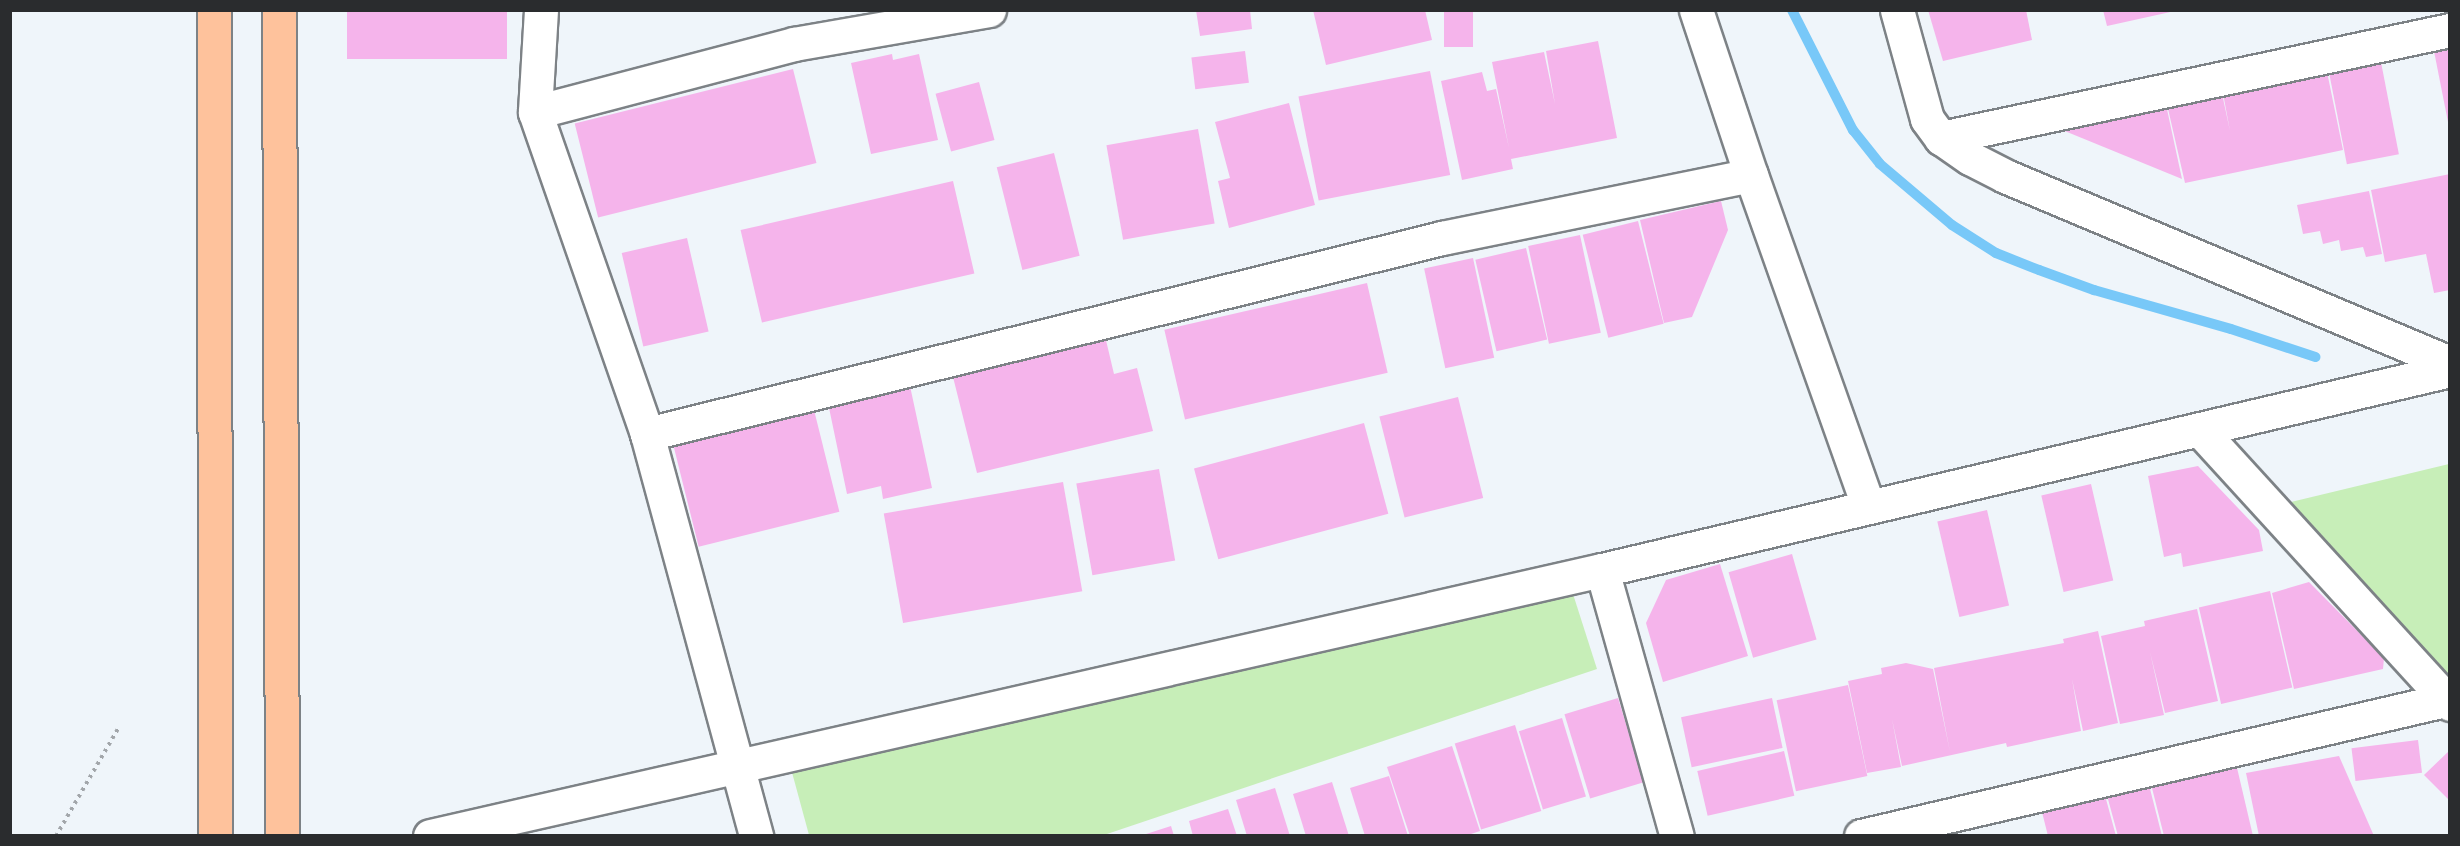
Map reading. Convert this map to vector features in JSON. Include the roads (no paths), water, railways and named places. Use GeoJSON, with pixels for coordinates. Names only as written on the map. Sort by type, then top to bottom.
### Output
{"type":"FeatureCollection","features":[{"type":"Feature","properties":{"kind":"main road"},"geometry":{"type":"LineString","coordinates":[[214,10],[215,836]]}},
{"type":"Feature","properties":{"kind":"main road"},"geometry":{"type":"LineString","coordinates":[[279,10],[282,836]]}},
{"type":"Feature","properties":{"kind":"street"},"geometry":{"type":"LineString","coordinates":[[541,10],[535,112],[647,434],[756,836]]}},
{"type":"Feature","properties":{"kind":"street"},"geometry":{"type":"LineString","coordinates":[[535,112],[794,44],[989,10]]}},
{"type":"Feature","properties":{"kind":"street"},"geometry":{"type":"LineString","coordinates":[[1696,10],[1751,175],[1868,506]]}},
{"type":"Feature","properties":{"kind":"street"},"geometry":{"type":"LineString","coordinates":[[1897,10],[1927,119],[1941,138],[2005,176],[2450,363]]}},
{"type":"Feature","properties":{"kind":"street"},"geometry":{"type":"LineString","coordinates":[[1941,138],[2450,30]]}},
{"type":"Feature","properties":{"kind":"street"},"geometry":{"type":"LineString","coordinates":[[647,434],[1442,238],[1751,175]]}},
{"type":"Feature","properties":{"kind":"street"},"geometry":{"type":"LineString","coordinates":[[430,836],[1602,570],[2450,370]]}},
{"type":"Feature","properties":{"kind":"street"},"geometry":{"type":"LineString","coordinates":[[1861,836],[2447,702],[2200,430]]}},
{"type":"Feature","properties":{"kind":"street"},"geometry":{"type":"LineString","coordinates":[[1602,570],[1677,836]]}},
{"type":"Feature","properties":{"kind":"waterway"},"geometry":{"type":"LineString","coordinates":[[1792,10],[1853,130],[1880,164],[1952,225],[1996,253],[2039,270],[2094,290],[2231,329],[2315,357]]}}]}
